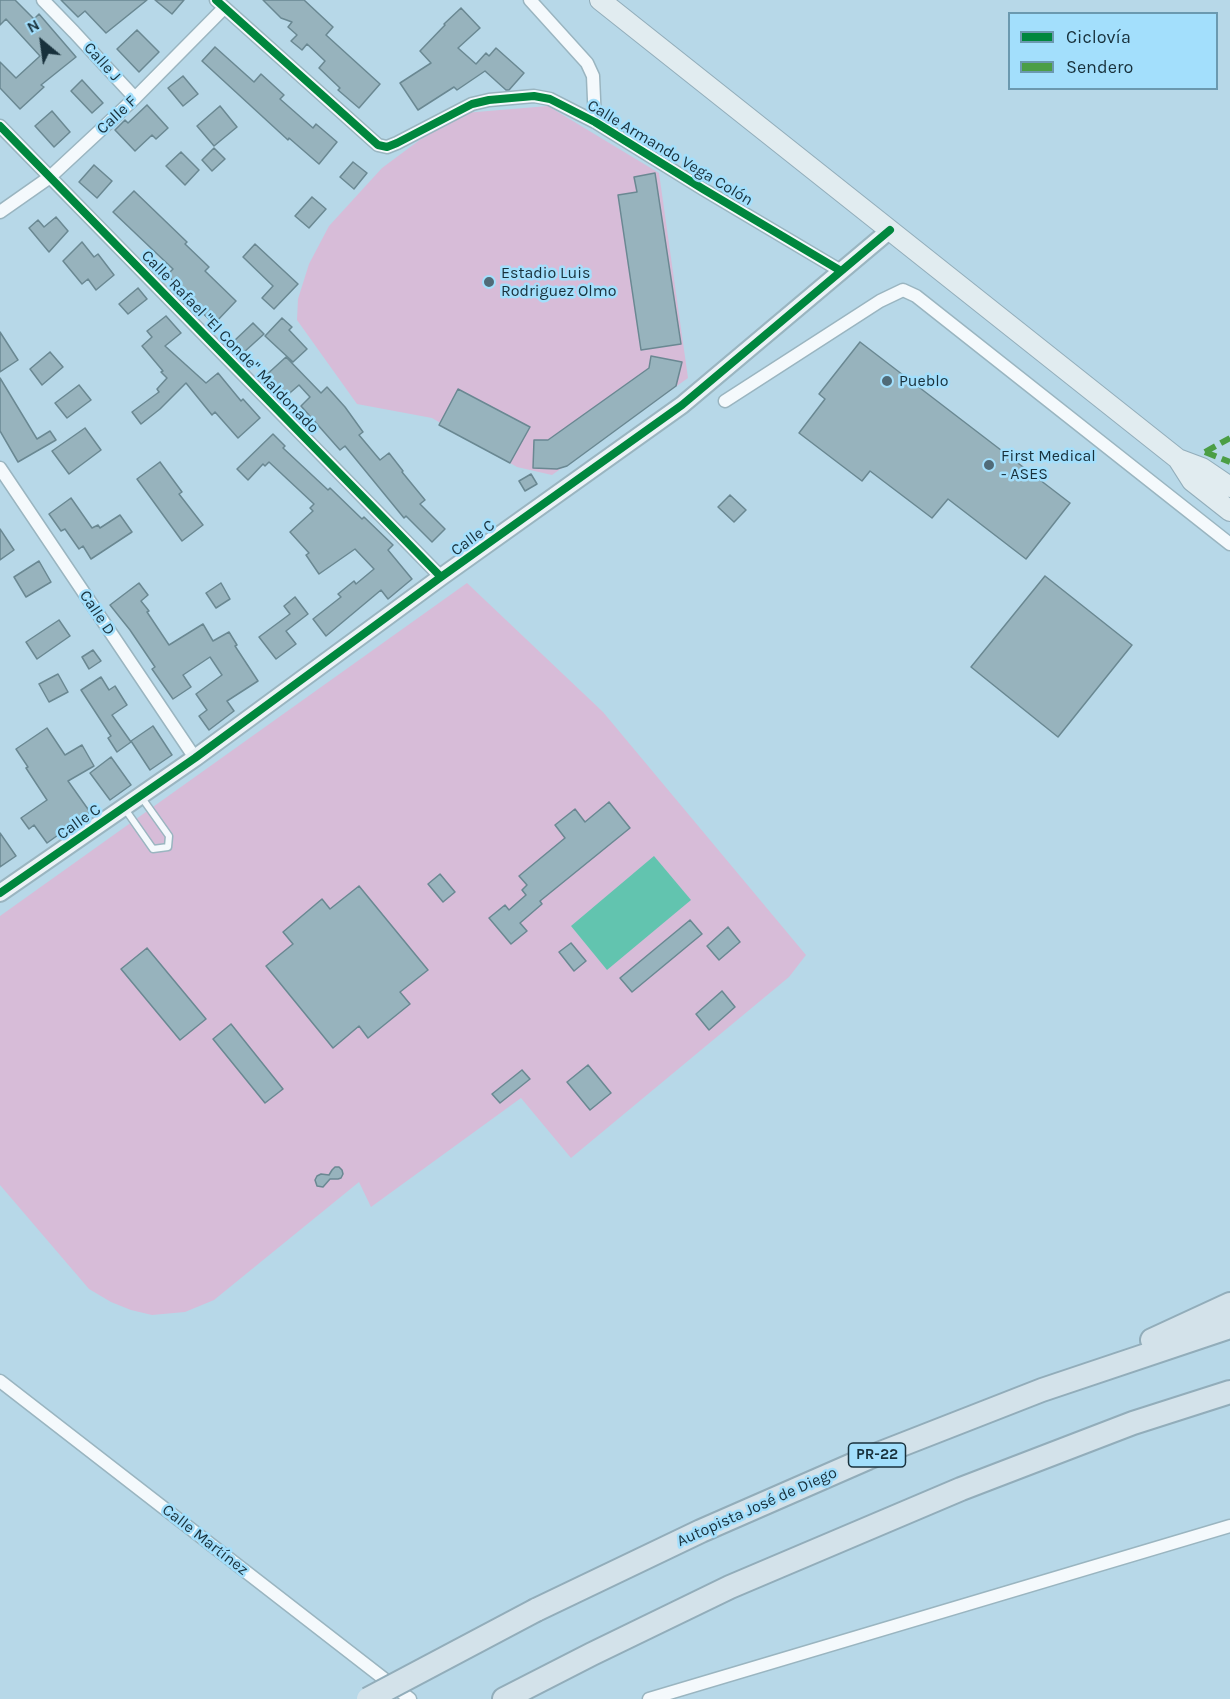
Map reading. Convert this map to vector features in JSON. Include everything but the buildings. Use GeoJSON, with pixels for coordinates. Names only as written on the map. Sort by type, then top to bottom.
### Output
{"type":"FeatureCollection","features":[{"type":"Feature","properties":{"kind":"highway"},"geometry":{"type":"LineString","coordinates":[[1042,1390],[1230,1304]]}},
{"type":"Feature","properties":{"kind":"highway","name":"Autopista José de Diego"},"geometry":{"type":"LineString","coordinates":[[368,1699],[536,1610],[701,1531],[848,1467],[1042,1390],[1230,1327]]}},
{"type":"Feature","properties":{"kind":"highway"},"geometry":{"type":"LineString","coordinates":[[504,1699],[730,1587],[961,1489],[1133,1423],[1230,1392]]}},
{"type":"Feature","properties":{"kind":"main road"},"geometry":{"type":"LineString","coordinates":[[600,0],[1178,459],[1202,468],[1230,487]]}},
{"type":"Feature","properties":{"kind":"main road"},"geometry":{"type":"LineString","coordinates":[[1178,459],[1192,481],[1230,511]]}},
{"type":"Feature","properties":{"kind":"street","name":"Calle J"},"geometry":{"type":"LineString","coordinates":[[43,0],[135,98]]}},
{"type":"Feature","properties":{"kind":"street"},"geometry":{"type":"LineString","coordinates":[[530,0],[587,63],[592,76],[595,122]]}},
{"type":"Feature","properties":{"kind":"street","name":"Calle F"},"geometry":{"type":"LineString","coordinates":[[0,212],[50,177],[135,98],[220,4]]}},
{"type":"Feature","properties":{"kind":"street","name":"Calle Armando Vega Colón"},"geometry":{"type":"LineString","coordinates":[[220,4],[378,145],[387,147],[397,143],[472,104],[534,96],[550,99],[595,122],[840,271]]}},
{"type":"Feature","properties":{"kind":"street","name":"Calle Rafael \"El Conde\" Maldonado"},"geometry":{"type":"LineString","coordinates":[[0,126],[441,577]]}},
{"type":"Feature","properties":{"kind":"street","name":"Calle C"},"geometry":{"type":"LineString","coordinates":[[0,893],[195,758],[441,577],[682,405],[890,230]]}},
{"type":"Feature","properties":{"kind":"street"},"geometry":{"type":"LineString","coordinates":[[725,401],[880,301],[903,290],[916,296],[1230,544]]}},
{"type":"Feature","properties":{"kind":"street","name":"Calle D"},"geometry":{"type":"LineString","coordinates":[[0,468],[195,758]]}},
{"type":"Feature","properties":{"kind":"street","name":"Calle Martínez"},"geometry":{"type":"LineString","coordinates":[[0,1381],[410,1699]]}},
{"type":"Feature","properties":{"kind":"street"},"geometry":{"type":"LineString","coordinates":[[649,1699],[1230,1526]]}},
{"type":"Feature","properties":{"kind":"lane"},"geometry":{"type":"LineString","coordinates":[[123,807],[153,849],[168,848],[169,836],[140,795]]}},
{"type":"Feature","properties":{"kind":"shaded area","name":"Estadio Luis Rodriguez Olmo"},"geometry":{"type":"Polygon","coordinates":[[[548,106],[659,173],[688,378],[552,475],[517,467],[432,418],[357,404],[297,320],[298,299],[309,264],[329,226],[382,168],[421,139],[464,113],[548,106]]]}},
{"type":"Feature","properties":{"kind":"shaded area"},"geometry":{"type":"Polygon","coordinates":[[[467,583],[603,712],[806,955],[789,977],[571,1158],[521,1098],[371,1207],[359,1182],[214,1300],[185,1312],[152,1315],[111,1302],[89,1289],[0,1185],[0,916],[467,583]]]}},
{"type":"Feature","properties":{"kind":"shaded area"},"geometry":{"type":"Polygon","coordinates":[[[654,856],[691,900],[607,970],[571,926],[654,856]]]}},
{"type":"Feature","properties":{"kind":"marked path"},"geometry":{"type":"LineString","coordinates":[[1205,452],[1230,438]]}},
{"type":"Feature","properties":{"kind":"marked path"},"geometry":{"type":"LineString","coordinates":[[1205,452],[1230,462]]}},
{"type":"Feature","properties":{"kind":"cycle path"},"geometry":{"type":"LineString","coordinates":[[216,0],[378,145],[387,147],[397,143],[472,104],[534,96],[550,99],[595,122],[841,271]]}},
{"type":"Feature","properties":{"kind":"cycle path"},"geometry":{"type":"LineString","coordinates":[[0,126],[441,577]]}},
{"type":"Feature","properties":{"kind":"cycle path"},"geometry":{"type":"LineString","coordinates":[[0,893],[195,758],[441,577],[682,405],[890,230]]}},
{"type":"Feature","properties":{"kind":"place","name":"Estadio Luis Rodriguez Olmo"},"geometry":{"type":"Point","coordinates":[489,282]}},
{"type":"Feature","properties":{"kind":"place","name":"Pueblo"},"geometry":{"type":"Point","coordinates":[887,381]}},
{"type":"Feature","properties":{"kind":"place","name":"First Medical - ASES"},"geometry":{"type":"Point","coordinates":[989,465]}}]}
